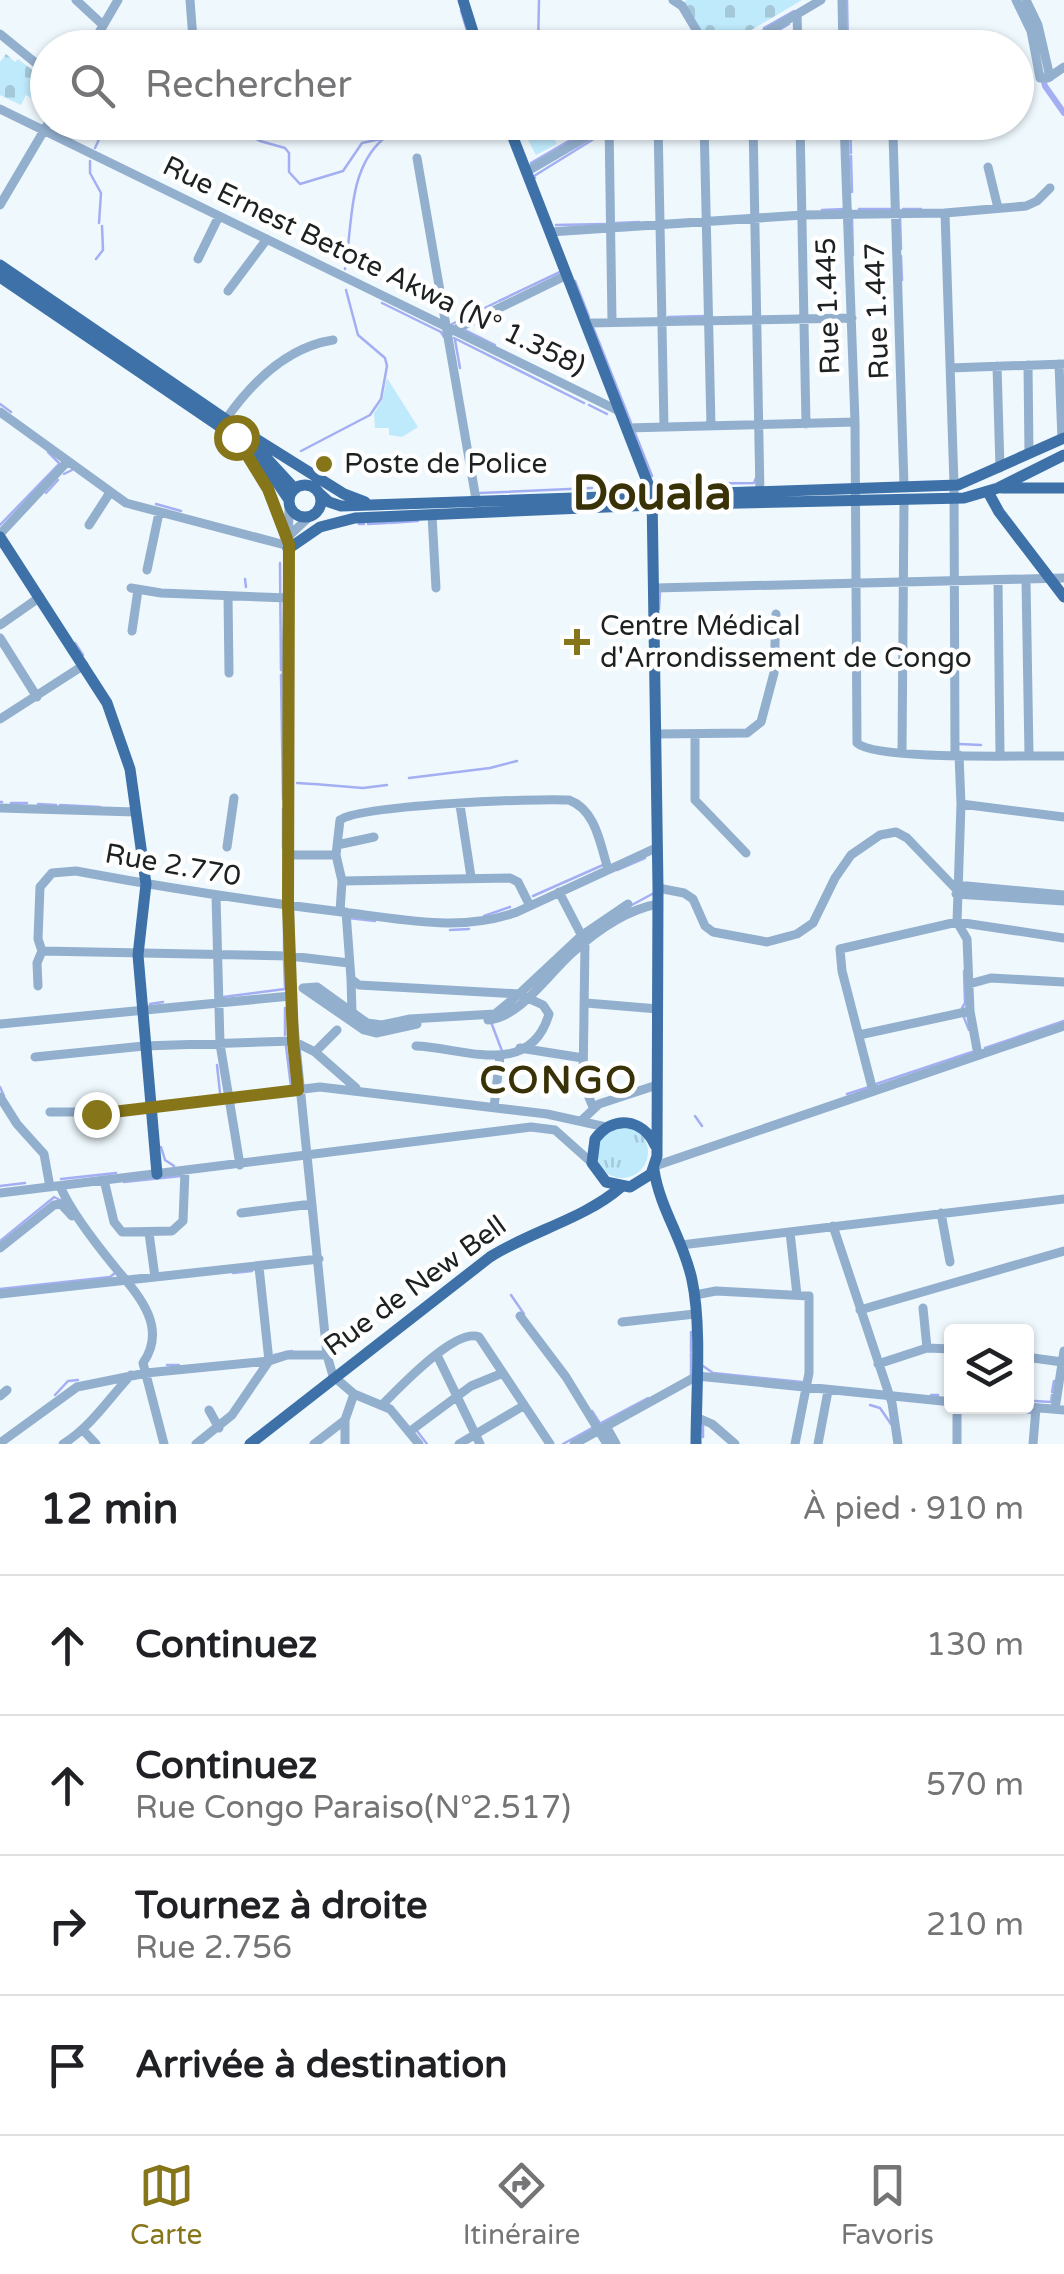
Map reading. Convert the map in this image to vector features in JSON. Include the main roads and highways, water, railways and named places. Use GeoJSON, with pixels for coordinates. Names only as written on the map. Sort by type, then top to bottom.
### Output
{"type":"FeatureCollection","features":[{"type":"Feature","properties":{"kind":"main road"},"geometry":{"type":"LineString","coordinates":[[463,0],[472,30]]}},
{"type":"Feature","properties":{"kind":"main road"},"geometry":{"type":"LineString","coordinates":[[514,140],[653,500],[658,847],[655,1158],[644,1181],[626,1187]]}},
{"type":"Feature","properties":{"kind":"main road"},"geometry":{"type":"LineString","coordinates":[[0,265],[226,419],[291,498],[297,516],[432,515],[477,506]]}},
{"type":"Feature","properties":{"kind":"main road"},"geometry":{"type":"LineString","coordinates":[[0,277],[241,436],[344,494],[374,504]]}},
{"type":"Feature","properties":{"kind":"main road"},"geometry":{"type":"LineString","coordinates":[[241,436],[289,543],[314,530],[354,518]]}},
{"type":"Feature","properties":{"kind":"main road"},"geometry":{"type":"LineString","coordinates":[[904,493],[970,482],[1063,441]]}},
{"type":"Feature","properties":{"kind":"main road"},"geometry":{"type":"LineString","coordinates":[[993,490],[1006,474],[1063,441]]}},
{"type":"Feature","properties":{"kind":"main road"},"geometry":{"type":"LineString","coordinates":[[993,490],[1064,455]]}},
{"type":"Feature","properties":{"kind":"main road"},"geometry":{"type":"LineString","coordinates":[[291,498],[308,485],[329,502],[341,506],[477,506],[904,493],[953,498],[993,490],[1064,488]]}},
{"type":"Feature","properties":{"kind":"main road"},"geometry":{"type":"LineString","coordinates":[[993,490],[999,512],[1064,598]]}},
{"type":"Feature","properties":{"kind":"main road"},"geometry":{"type":"LineString","coordinates":[[310,517],[322,504],[318,492]]}},
{"type":"Feature","properties":{"kind":"main road"},"geometry":{"type":"LineString","coordinates":[[0,535],[116,722],[130,768],[146,884],[138,956],[156,1174]]}},
{"type":"Feature","properties":{"kind":"main road"},"geometry":{"type":"LineString","coordinates":[[657,1100],[645,1113],[606,1128],[592,1147],[592,1163],[600,1177],[650,1193],[662,1204]]}},
{"type":"Feature","properties":{"kind":"main road"},"geometry":{"type":"LineString","coordinates":[[628,1122],[645,1129],[655,1158],[662,1204],[681,1245],[695,1295],[696,1444]]}},
{"type":"Feature","properties":{"kind":"main road","name":"Rue de New Bell"},"geometry":{"type":"LineString","coordinates":[[250,1444],[490,1257],[626,1187]]}},
{"type":"Feature","properties":{"kind":"waterway"},"geometry":{"type":"LineString","coordinates":[[538,30],[539,0]]}},
{"type":"Feature","properties":{"kind":"waterway"},"geometry":{"type":"LineString","coordinates":[[847,0],[848,30]]}},
{"type":"Feature","properties":{"kind":"waterway"},"geometry":{"type":"LineString","coordinates":[[461,11],[467,30]]}},
{"type":"Feature","properties":{"kind":"waterway"},"geometry":{"type":"LineString","coordinates":[[764,28],[794,11]]}},
{"type":"Feature","properties":{"kind":"waterway"},"geometry":{"type":"LineString","coordinates":[[779,30],[789,24]]}},
{"type":"Feature","properties":{"kind":"waterway"},"geometry":{"type":"LineString","coordinates":[[1042,75],[1064,113]]}},
{"type":"Feature","properties":{"kind":"waterway"},"geometry":{"type":"LineString","coordinates":[[95,148],[99,140]]}},
{"type":"Feature","properties":{"kind":"waterway"},"geometry":{"type":"LineString","coordinates":[[258,140],[285,148],[289,153],[289,172],[300,184],[343,171],[362,143],[376,140]]}},
{"type":"Feature","properties":{"kind":"waterway"},"geometry":{"type":"LineString","coordinates":[[345,269],[357,183],[371,152],[382,140]]}},
{"type":"Feature","properties":{"kind":"waterway"},"geometry":{"type":"LineString","coordinates":[[531,163],[570,140]]}},
{"type":"Feature","properties":{"kind":"waterway"},"geometry":{"type":"LineString","coordinates":[[535,178],[592,140]]}},
{"type":"Feature","properties":{"kind":"waterway"},"geometry":{"type":"LineString","coordinates":[[851,140],[851,153]]}},
{"type":"Feature","properties":{"kind":"waterway"},"geometry":{"type":"LineString","coordinates":[[851,156],[852,192]]}},
{"type":"Feature","properties":{"kind":"waterway"},"geometry":{"type":"LineString","coordinates":[[90,161],[90,173],[101,193],[99,223]]}},
{"type":"Feature","properties":{"kind":"waterway"},"geometry":{"type":"LineString","coordinates":[[822,210],[844,209]]}},
{"type":"Feature","properties":{"kind":"waterway"},"geometry":{"type":"LineString","coordinates":[[859,209],[893,209]]}},
{"type":"Feature","properties":{"kind":"waterway"},"geometry":{"type":"LineString","coordinates":[[903,209],[921,209]]}},
{"type":"Feature","properties":{"kind":"waterway"},"geometry":{"type":"LineString","coordinates":[[900,216],[901,249]]}},
{"type":"Feature","properties":{"kind":"waterway"},"geometry":{"type":"LineString","coordinates":[[852,218],[853,255]]}},
{"type":"Feature","properties":{"kind":"waterway"},"geometry":{"type":"LineString","coordinates":[[616,223],[639,222]]}},
{"type":"Feature","properties":{"kind":"waterway"},"geometry":{"type":"LineString","coordinates":[[556,225],[605,224]]}},
{"type":"Feature","properties":{"kind":"waterway"},"geometry":{"type":"LineString","coordinates":[[96,259],[103,250],[102,226]]}},
{"type":"Feature","properties":{"kind":"waterway"},"geometry":{"type":"LineString","coordinates":[[901,256],[902,280]]}},
{"type":"Feature","properties":{"kind":"waterway"},"geometry":{"type":"LineString","coordinates":[[499,301],[560,272]]}},
{"type":"Feature","properties":{"kind":"waterway"},"geometry":{"type":"LineString","coordinates":[[575,281],[589,317]]}},
{"type":"Feature","properties":{"kind":"waterway"},"geometry":{"type":"LineString","coordinates":[[301,451],[370,415],[381,399],[385,358],[358,335],[346,290]]}},
{"type":"Feature","properties":{"kind":"waterway"},"geometry":{"type":"LineString","coordinates":[[452,324],[497,302]]}},
{"type":"Feature","properties":{"kind":"waterway"},"geometry":{"type":"LineString","coordinates":[[382,303],[444,337]]}},
{"type":"Feature","properties":{"kind":"waterway"},"geometry":{"type":"LineString","coordinates":[[668,317],[704,316]]}},
{"type":"Feature","properties":{"kind":"waterway"},"geometry":{"type":"LineString","coordinates":[[593,327],[631,423]]}},
{"type":"Feature","properties":{"kind":"waterway"},"geometry":{"type":"LineString","coordinates":[[465,330],[495,345]]}},
{"type":"Feature","properties":{"kind":"waterway"},"geometry":{"type":"LineString","coordinates":[[454,338],[584,403]]}},
{"type":"Feature","properties":{"kind":"waterway"},"geometry":{"type":"LineString","coordinates":[[455,340],[460,368]]}},
{"type":"Feature","properties":{"kind":"waterway"},"geometry":{"type":"LineString","coordinates":[[0,404],[11,412]]}},
{"type":"Feature","properties":{"kind":"waterway"},"geometry":{"type":"LineString","coordinates":[[589,405],[607,414]]}},
{"type":"Feature","properties":{"kind":"waterway"},"geometry":{"type":"LineString","coordinates":[[635,433],[652,476]]}},
{"type":"Feature","properties":{"kind":"waterway"},"geometry":{"type":"LineString","coordinates":[[48,452],[59,463]]}},
{"type":"Feature","properties":{"kind":"waterway"},"geometry":{"type":"LineString","coordinates":[[0,525],[58,465]]}},
{"type":"Feature","properties":{"kind":"waterway"},"geometry":{"type":"LineString","coordinates":[[64,474],[72,470]]}},
{"type":"Feature","properties":{"kind":"waterway"},"geometry":{"type":"LineString","coordinates":[[676,484],[754,483],[756,478]]}},
{"type":"Feature","properties":{"kind":"waterway"},"geometry":{"type":"LineString","coordinates":[[46,493],[58,480]]}},
{"type":"Feature","properties":{"kind":"waterway"},"geometry":{"type":"LineString","coordinates":[[480,493],[592,488]]}},
{"type":"Feature","properties":{"kind":"waterway"},"geometry":{"type":"LineString","coordinates":[[156,504],[181,511]]}},
{"type":"Feature","properties":{"kind":"waterway"},"geometry":{"type":"LineString","coordinates":[[389,523],[418,521]]}},
{"type":"Feature","properties":{"kind":"waterway"},"geometry":{"type":"LineString","coordinates":[[368,524],[387,523]]}},
{"type":"Feature","properties":{"kind":"waterway"},"geometry":{"type":"LineString","coordinates":[[359,524],[364,524]]}},
{"type":"Feature","properties":{"kind":"waterway"},"geometry":{"type":"LineString","coordinates":[[280,563],[281,670]]}},
{"type":"Feature","properties":{"kind":"waterway"},"geometry":{"type":"LineString","coordinates":[[245,579],[246,587]]}},
{"type":"Feature","properties":{"kind":"waterway"},"geometry":{"type":"LineString","coordinates":[[659,609],[660,592]]}},
{"type":"Feature","properties":{"kind":"waterway"},"geometry":{"type":"LineString","coordinates":[[75,643],[83,655]]}},
{"type":"Feature","properties":{"kind":"waterway"},"geometry":{"type":"LineString","coordinates":[[281,675],[283,799]]}},
{"type":"Feature","properties":{"kind":"waterway"},"geometry":{"type":"LineString","coordinates":[[959,744],[981,745]]}},
{"type":"Feature","properties":{"kind":"waterway"},"geometry":{"type":"LineString","coordinates":[[409,778],[517,761]]}},
{"type":"Feature","properties":{"kind":"waterway"},"geometry":{"type":"LineString","coordinates":[[297,783],[313,784]]}},
{"type":"Feature","properties":{"kind":"waterway"},"geometry":{"type":"LineString","coordinates":[[314,784],[363,788],[387,785]]}},
{"type":"Feature","properties":{"kind":"waterway"},"geometry":{"type":"LineString","coordinates":[[11,803],[27,803]]}},
{"type":"Feature","properties":{"kind":"waterway"},"geometry":{"type":"LineString","coordinates":[[38,804],[56,805]]}},
{"type":"Feature","properties":{"kind":"waterway"},"geometry":{"type":"LineString","coordinates":[[60,805],[100,807]]}},
{"type":"Feature","properties":{"kind":"waterway"},"geometry":{"type":"LineString","coordinates":[[283,809],[283,848]]}},
{"type":"Feature","properties":{"kind":"waterway"},"geometry":{"type":"LineString","coordinates":[[617,870],[645,858]]}},
{"type":"Feature","properties":{"kind":"waterway"},"geometry":{"type":"LineString","coordinates":[[533,896],[603,865]]}},
{"type":"Feature","properties":{"kind":"waterway"},"geometry":{"type":"LineString","coordinates":[[630,906],[654,893]]}},
{"type":"Feature","properties":{"kind":"waterway"},"geometry":{"type":"LineString","coordinates":[[484,916],[510,907]]}},
{"type":"Feature","properties":{"kind":"waterway"},"geometry":{"type":"LineString","coordinates":[[284,910],[284,950]]}},
{"type":"Feature","properties":{"kind":"waterway"},"geometry":{"type":"LineString","coordinates":[[348,918],[375,921]]}},
{"type":"Feature","properties":{"kind":"waterway"},"geometry":{"type":"LineString","coordinates":[[450,930],[469,929]]}},
{"type":"Feature","properties":{"kind":"waterway"},"geometry":{"type":"LineString","coordinates":[[223,997],[285,989],[284,961]]}},
{"type":"Feature","properties":{"kind":"waterway"},"geometry":{"type":"LineString","coordinates":[[962,1008],[964,971]]}},
{"type":"Feature","properties":{"kind":"waterway"},"geometry":{"type":"LineString","coordinates":[[150,1004],[163,1002]]}},
{"type":"Feature","properties":{"kind":"waterway"},"geometry":{"type":"LineString","coordinates":[[285,1008],[285,1035]]}},
{"type":"Feature","properties":{"kind":"waterway"},"geometry":{"type":"LineString","coordinates":[[963,1015],[969,1030]]}},
{"type":"Feature","properties":{"kind":"waterway"},"geometry":{"type":"LineString","coordinates":[[985,1048],[1064,1021]]}},
{"type":"Feature","properties":{"kind":"waterway"},"geometry":{"type":"LineString","coordinates":[[491,1022],[502,1051]]}},
{"type":"Feature","properties":{"kind":"waterway"},"geometry":{"type":"LineString","coordinates":[[286,1046],[291,1087]]}},
{"type":"Feature","properties":{"kind":"waterway"},"geometry":{"type":"LineString","coordinates":[[876,1084],[972,1052]]}},
{"type":"Feature","properties":{"kind":"waterway"},"geometry":{"type":"LineString","coordinates":[[217,1065],[220,1093]]}},
{"type":"Feature","properties":{"kind":"waterway"},"geometry":{"type":"LineString","coordinates":[[0,1087],[4,1096]]}},
{"type":"Feature","properties":{"kind":"waterway"},"geometry":{"type":"LineString","coordinates":[[847,1094],[869,1087]]}},
{"type":"Feature","properties":{"kind":"waterway"},"geometry":{"type":"LineString","coordinates":[[695,1116],[702,1126]]}},
{"type":"Feature","properties":{"kind":"waterway"},"geometry":{"type":"LineString","coordinates":[[161,1147],[165,1160],[174,1166]]}},
{"type":"Feature","properties":{"kind":"waterway"},"geometry":{"type":"LineString","coordinates":[[61,1179],[116,1173]]}},
{"type":"Feature","properties":{"kind":"waterway"},"geometry":{"type":"LineString","coordinates":[[124,1182],[181,1176]]}},
{"type":"Feature","properties":{"kind":"waterway"},"geometry":{"type":"LineString","coordinates":[[0,1186],[25,1183]]}},
{"type":"Feature","properties":{"kind":"waterway"},"geometry":{"type":"LineString","coordinates":[[54,1197],[62,1201]]}},
{"type":"Feature","properties":{"kind":"waterway"},"geometry":{"type":"LineString","coordinates":[[0,1241],[53,1198]]}},
{"type":"Feature","properties":{"kind":"waterway"},"geometry":{"type":"LineString","coordinates":[[233,1273],[252,1271]]}},
{"type":"Feature","properties":{"kind":"waterway"},"geometry":{"type":"LineString","coordinates":[[0,1289],[110,1277],[115,1273]]}},
{"type":"Feature","properties":{"kind":"waterway"},"geometry":{"type":"LineString","coordinates":[[511,1295],[524,1314]]}},
{"type":"Feature","properties":{"kind":"waterway"},"geometry":{"type":"LineString","coordinates":[[691,1332],[691,1351]]}},
{"type":"Feature","properties":{"kind":"waterway"},"geometry":{"type":"LineString","coordinates":[[274,1355],[292,1351]]}},
{"type":"Feature","properties":{"kind":"waterway"},"geometry":{"type":"LineString","coordinates":[[691,1353],[691,1376]]}},
{"type":"Feature","properties":{"kind":"waterway"},"geometry":{"type":"LineString","coordinates":[[167,1365],[179,1365]]}},
{"type":"Feature","properties":{"kind":"waterway"},"geometry":{"type":"LineString","coordinates":[[703,1366],[713,1373],[802,1382]]}},
{"type":"Feature","properties":{"kind":"waterway"},"geometry":{"type":"LineString","coordinates":[[55,1395],[68,1381],[78,1380]]}},
{"type":"Feature","properties":{"kind":"waterway"},"geometry":{"type":"LineString","coordinates":[[1052,1392],[1054,1381]]}},
{"type":"Feature","properties":{"kind":"waterway"},"geometry":{"type":"LineString","coordinates":[[931,1395],[938,1395]]}},
{"type":"Feature","properties":{"kind":"waterway"},"geometry":{"type":"LineString","coordinates":[[1035,1401],[1051,1402],[1052,1395]]}},
{"type":"Feature","properties":{"kind":"waterway"},"geometry":{"type":"LineString","coordinates":[[599,1424],[648,1398]]}},
{"type":"Feature","properties":{"kind":"waterway"},"geometry":{"type":"LineString","coordinates":[[870,1405],[880,1408],[891,1424]]}},
{"type":"Feature","properties":{"kind":"waterway"},"geometry":{"type":"LineString","coordinates":[[592,1411],[601,1425]]}},
{"type":"Feature","properties":{"kind":"waterway"},"geometry":{"type":"LineString","coordinates":[[703,1424],[703,1437]]}},
{"type":"Feature","properties":{"kind":"waterway"},"geometry":{"type":"LineString","coordinates":[[563,1444],[592,1428]]}},
{"type":"Feature","properties":{"kind":"waterway"},"geometry":{"type":"LineString","coordinates":[[417,1431],[427,1444]]}},
{"type":"Feature","properties":{"kind":"place","name":"Poste de Police"},"geometry":{"type":"Point","coordinates":[324,464]}},
{"type":"Feature","properties":{"kind":"place","name":"Centre Médical d'Arrondissement de Congo"},"geometry":{"type":"Point","coordinates":[577,642]}},
{"type":"Feature","properties":{"kind":"district","name":"Douala"},"geometry":{"type":"Point","coordinates":[652,494]}},
{"type":"Feature","properties":{"kind":"district","name":"CONGO"},"geometry":{"type":"Point","coordinates":[559,1081]}}]}
